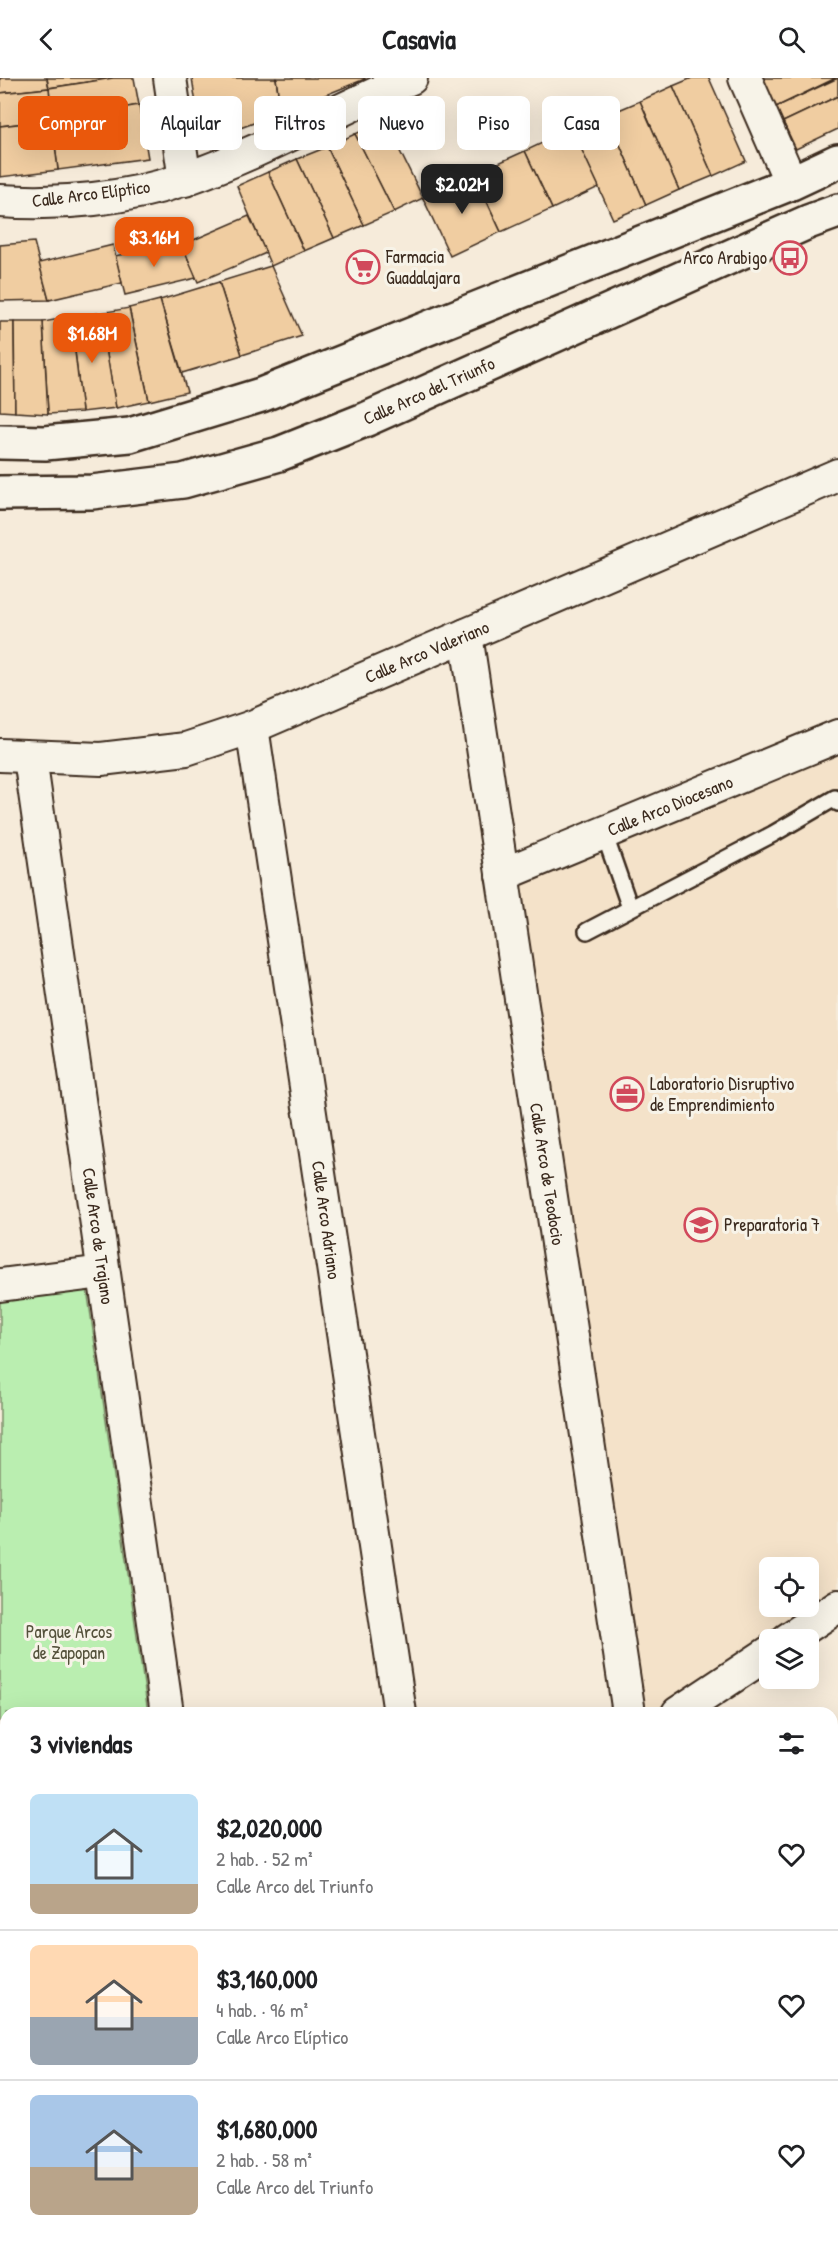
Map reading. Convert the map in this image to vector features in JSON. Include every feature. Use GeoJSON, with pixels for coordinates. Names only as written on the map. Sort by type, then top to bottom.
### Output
{"type":"FeatureCollection","features":[{"type":"Feature","properties":{"kind":"street"},"geometry":{"type":"LineString","coordinates":[[170,78],[185,180]]}},
{"type":"Feature","properties":{"kind":"street"},"geometry":{"type":"LineString","coordinates":[[745,78],[791,183]]}},
{"type":"Feature","properties":{"kind":"street","name":"Calle Arco Elíptico"},"geometry":{"type":"LineString","coordinates":[[0,201],[42,204],[128,193],[185,180],[254,151],[403,80]]}},
{"type":"Feature","properties":{"kind":"street"},"geometry":{"type":"LineString","coordinates":[[0,442],[45,443],[130,435],[261,395],[791,183],[838,161]]}},
{"type":"Feature","properties":{"kind":"street","name":"Calle Arco del Triunfo"},"geometry":{"type":"LineString","coordinates":[[0,493],[92,492],[183,481],[279,454],[368,419],[808,222],[838,211]]}},
{"type":"Feature","properties":{"kind":"street","name":"Calle Arco Valeriano"},"geometry":{"type":"LineString","coordinates":[[15,756],[101,759],[186,749],[252,728],[838,476]]}},
{"type":"Feature","properties":{"kind":"street","name":"Calle Arco de Teodocio"},"geometry":{"type":"LineString","coordinates":[[466,635],[628,1707]]}},
{"type":"Feature","properties":{"kind":"street","name":"Calle Arco Adriano"},"geometry":{"type":"LineString","coordinates":[[252,728],[399,1707]]}},
{"type":"Feature","properties":{"kind":"street","name":"Calle Arco Diocesano"},"geometry":{"type":"LineString","coordinates":[[502,875],[838,736]]}},
{"type":"Feature","properties":{"kind":"street","name":"Calle Arco de Trajano"},"geometry":{"type":"LineString","coordinates":[[15,756],[103,1272],[166,1707]]}},
{"type":"Feature","properties":{"kind":"street"},"geometry":{"type":"LineString","coordinates":[[0,1285],[103,1272]]}},
{"type":"Feature","properties":{"kind":"street"},"geometry":{"type":"LineString","coordinates":[[804,1629],[838,1606]]}},
{"type":"Feature","properties":{"kind":"street"},"geometry":{"type":"LineString","coordinates":[[687,1707],[759,1659]]}},
{"type":"Feature","properties":{"kind":"lane"},"geometry":{"type":"LineString","coordinates":[[587,932],[773,834],[835,798],[838,803]]}},
{"type":"Feature","properties":{"kind":"lane"},"geometry":{"type":"LineString","coordinates":[[604,833],[630,908]]}},
{"type":"Feature","properties":{"kind":"shaded area","name":"Preparatoria 7"},"geometry":{"type":"Polygon","coordinates":[[[838,745],[838,1596],[819,1609],[819,1557],[759,1557],[759,1617],[807,1617],[790,1629],[759,1629],[759,1650],[677,1707],[635,1707],[513,883],[838,745]]]}},
{"type":"Feature","properties":{"kind":"green space","name":"Parque Arcos de Zapopan"},"geometry":{"type":"Polygon","coordinates":[[[87,1289],[147,1707],[0,1707],[0,1299],[87,1289]]]}},
{"type":"Feature","properties":{"kind":"building"},"geometry":{"type":"Polygon","coordinates":[[[0,78],[47,78],[49,88],[0,93],[0,78]]]}},
{"type":"Feature","properties":{"kind":"building"},"geometry":{"type":"Polygon","coordinates":[[[47,78],[113,78],[49,88],[47,78]]]}},
{"type":"Feature","properties":{"kind":"building"},"geometry":{"type":"Polygon","coordinates":[[[113,78],[134,78],[139,105],[128,107],[128,96],[50,96],[49,88],[113,78]]]}},
{"type":"Feature","properties":{"kind":"building"},"geometry":{"type":"Polygon","coordinates":[[[192,78],[276,78],[279,96],[254,96],[254,123],[242,127],[242,96],[195,96],[192,78]]]}},
{"type":"Feature","properties":{"kind":"building"},"geometry":{"type":"Polygon","coordinates":[[[276,78],[365,78],[323,96],[279,96],[276,78]]]}},
{"type":"Feature","properties":{"kind":"building"},"geometry":{"type":"Polygon","coordinates":[[[692,78],[709,78],[746,161],[713,176],[673,86],[692,78]]]}},
{"type":"Feature","properties":{"kind":"building"},"geometry":{"type":"Polygon","coordinates":[[[761,78],[836,78],[776,107],[761,78]]]}},
{"type":"Feature","properties":{"kind":"building"},"geometry":{"type":"Polygon","coordinates":[[[838,78],[838,96],[783,122],[776,107],[838,78]]]}},
{"type":"Feature","properties":{"kind":"building"},"geometry":{"type":"Polygon","coordinates":[[[673,86],[713,176],[679,190],[640,101],[673,86]]]}},
{"type":"Feature","properties":{"kind":"building"},"geometry":{"type":"Polygon","coordinates":[[[49,88],[50,96],[18,96],[18,124],[0,126],[0,93],[49,88]]]}},
{"type":"Feature","properties":{"kind":"building"},"geometry":{"type":"Polygon","coordinates":[[[838,96],[838,129],[796,149],[783,122],[838,96]]]}},
{"type":"Feature","properties":{"kind":"building"},"geometry":{"type":"Polygon","coordinates":[[[640,101],[679,190],[646,205],[620,145],[620,109],[640,101]]]}},
{"type":"Feature","properties":{"kind":"building"},"geometry":{"type":"Polygon","coordinates":[[[139,105],[140,150],[147,150],[148,158],[58,170],[56,150],[128,150],[128,107],[139,105]]]}},
{"type":"Feature","properties":{"kind":"building"},"geometry":{"type":"Polygon","coordinates":[[[18,124],[18,150],[56,150],[58,170],[0,177],[0,126],[18,124]]]}},
{"type":"Feature","properties":{"kind":"building"},"geometry":{"type":"Polygon","coordinates":[[[355,134],[358,140],[358,150],[363,150],[394,212],[364,225],[328,150],[346,150],[346,138],[355,134]]]}},
{"type":"Feature","properties":{"kind":"building"},"geometry":{"type":"Polygon","coordinates":[[[542,143],[542,150],[582,150],[599,187],[552,209],[525,151],[542,143]]]}},
{"type":"Feature","properties":{"kind":"building"},"geometry":{"type":"Polygon","coordinates":[[[620,145],[646,205],[613,219],[582,150],[620,150],[620,145]]]}},
{"type":"Feature","properties":{"kind":"building"},"geometry":{"type":"Polygon","coordinates":[[[320,150],[328,150],[364,225],[334,238],[297,159],[320,150]]]}},
{"type":"Feature","properties":{"kind":"building"},"geometry":{"type":"Polygon","coordinates":[[[363,150],[399,150],[423,198],[394,212],[363,150]]]}},
{"type":"Feature","properties":{"kind":"building"},"geometry":{"type":"Polygon","coordinates":[[[525,151],[552,209],[501,232],[474,174],[525,151]]]}},
{"type":"Feature","properties":{"kind":"building"},"geometry":{"type":"Polygon","coordinates":[[[297,159],[334,238],[304,251],[268,172],[297,159]]]}},
{"type":"Feature","properties":{"kind":"building"},"geometry":{"type":"Polygon","coordinates":[[[268,172],[304,251],[271,266],[237,186],[268,172]]]}},
{"type":"Feature","properties":{"kind":"building"},"geometry":{"type":"Polygon","coordinates":[[[474,174],[501,232],[450,256],[423,198],[474,174]]]}},
{"type":"Feature","properties":{"kind":"building"},"geometry":{"type":"Polygon","coordinates":[[[249,216],[266,253],[198,282],[182,245],[249,216]]]}},
{"type":"Feature","properties":{"kind":"building"},"geometry":{"type":"Polygon","coordinates":[[[180,241],[196,278],[125,295],[115,256],[180,241]]]}},
{"type":"Feature","properties":{"kind":"building"},"geometry":{"type":"Polygon","coordinates":[[[34,242],[49,300],[0,301],[0,245],[34,242]]]}},
{"type":"Feature","properties":{"kind":"building"},"geometry":{"type":"Polygon","coordinates":[[[113,245],[122,283],[49,300],[39,263],[113,245]]]}},
{"type":"Feature","properties":{"kind":"building"},"geometry":{"type":"Polygon","coordinates":[[[271,266],[302,336],[242,355],[219,282],[271,266]]]}},
{"type":"Feature","properties":{"kind":"building"},"geometry":{"type":"Polygon","coordinates":[[[219,282],[242,355],[182,373],[160,300],[219,282]]]}},
{"type":"Feature","properties":{"kind":"building"},"geometry":{"type":"Polygon","coordinates":[[[160,300],[187,392],[149,401],[129,308],[160,300]]]}},
{"type":"Feature","properties":{"kind":"building"},"geometry":{"type":"Polygon","coordinates":[[[129,308],[149,401],[116,408],[100,313],[129,308]]]}},
{"type":"Feature","properties":{"kind":"building"},"geometry":{"type":"Polygon","coordinates":[[[100,313],[116,408],[82,412],[71,317],[100,313]]]}},
{"type":"Feature","properties":{"kind":"building"},"geometry":{"type":"Polygon","coordinates":[[[71,317],[82,412],[48,414],[43,322],[71,317]]]}},
{"type":"Feature","properties":{"kind":"building"},"geometry":{"type":"Polygon","coordinates":[[[0,322],[14,322],[15,412],[0,411],[0,322]]]}},
{"type":"Feature","properties":{"kind":"building"},"geometry":{"type":"Polygon","coordinates":[[[14,322],[43,322],[48,414],[15,412],[14,322]]]}},
{"type":"Feature","properties":{"kind":"place","name":"Arco Arabigo"},"geometry":{"type":"Point","coordinates":[790,258]}},
{"type":"Feature","properties":{"kind":"place","name":"Farmacia Guadalajara"},"geometry":{"type":"Point","coordinates":[363,267]}},
{"type":"Feature","properties":{"kind":"place","name":"Laboratorio Disruptivo de Emprendimiento"},"geometry":{"type":"Point","coordinates":[627,1094]}},
{"type":"Feature","properties":{"kind":"place","name":"Preparatoria 7"},"geometry":{"type":"Point","coordinates":[701,1225]}}]}
